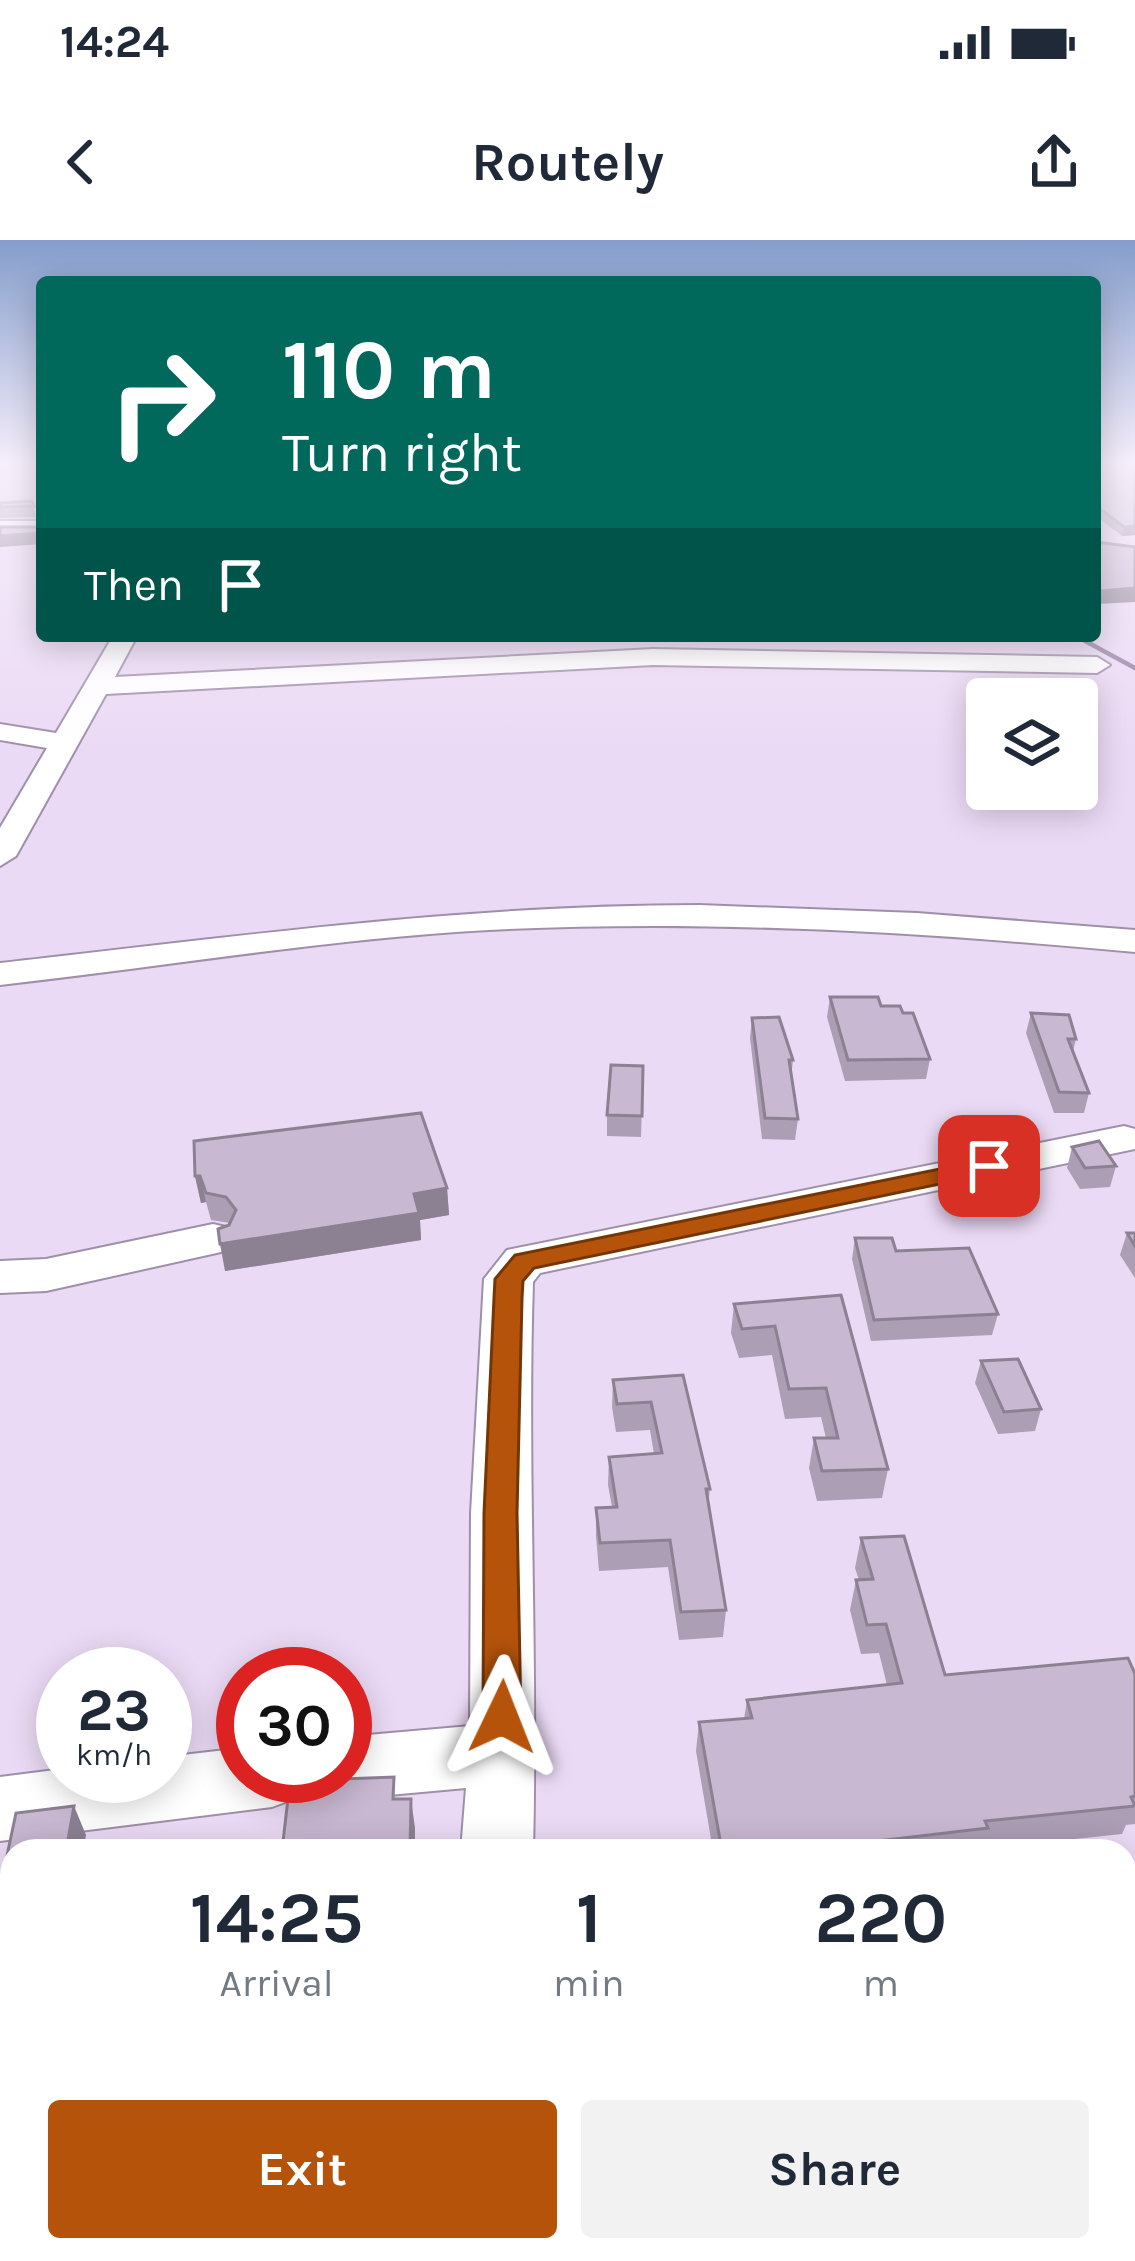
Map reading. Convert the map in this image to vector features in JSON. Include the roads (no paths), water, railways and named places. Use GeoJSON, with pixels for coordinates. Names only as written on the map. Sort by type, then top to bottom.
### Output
{"type":"FeatureCollection","features":[{"type":"Feature","properties":{"kind":"street"},"geometry":{"type":"LineString","coordinates":[[0,856],[122,642]]}},
{"type":"Feature","properties":{"kind":"street"},"geometry":{"type":"LineString","coordinates":[[98,686],[652,656],[1097,664]]}},
{"type":"Feature","properties":{"kind":"street"},"geometry":{"type":"LineString","coordinates":[[0,732],[68,743]]}},
{"type":"Feature","properties":{"kind":"street"},"geometry":{"type":"LineString","coordinates":[[0,974],[334,934],[550,916],[837,917],[1135,941]]}},
{"type":"Feature","properties":{"kind":"street"},"geometry":{"type":"LineString","coordinates":[[496,1839],[505,1685],[500,1513],[508,1298],[509,1279],[524,1261],[1124,1139]]}},
{"type":"Feature","properties":{"kind":"street"},"geometry":{"type":"LineString","coordinates":[[0,1277],[46,1275],[213,1239]]}},
{"type":"Feature","properties":{"kind":"street"},"geometry":{"type":"LineString","coordinates":[[372,1766],[458,1760],[499,1749]]}},
{"type":"Feature","properties":{"kind":"street"},"geometry":{"type":"LineString","coordinates":[[0,1809],[216,1783]]}},
{"type":"Feature","properties":{"kind":"waterway"},"geometry":{"type":"LineString","coordinates":[[1087,642],[1135,668]]}}]}
